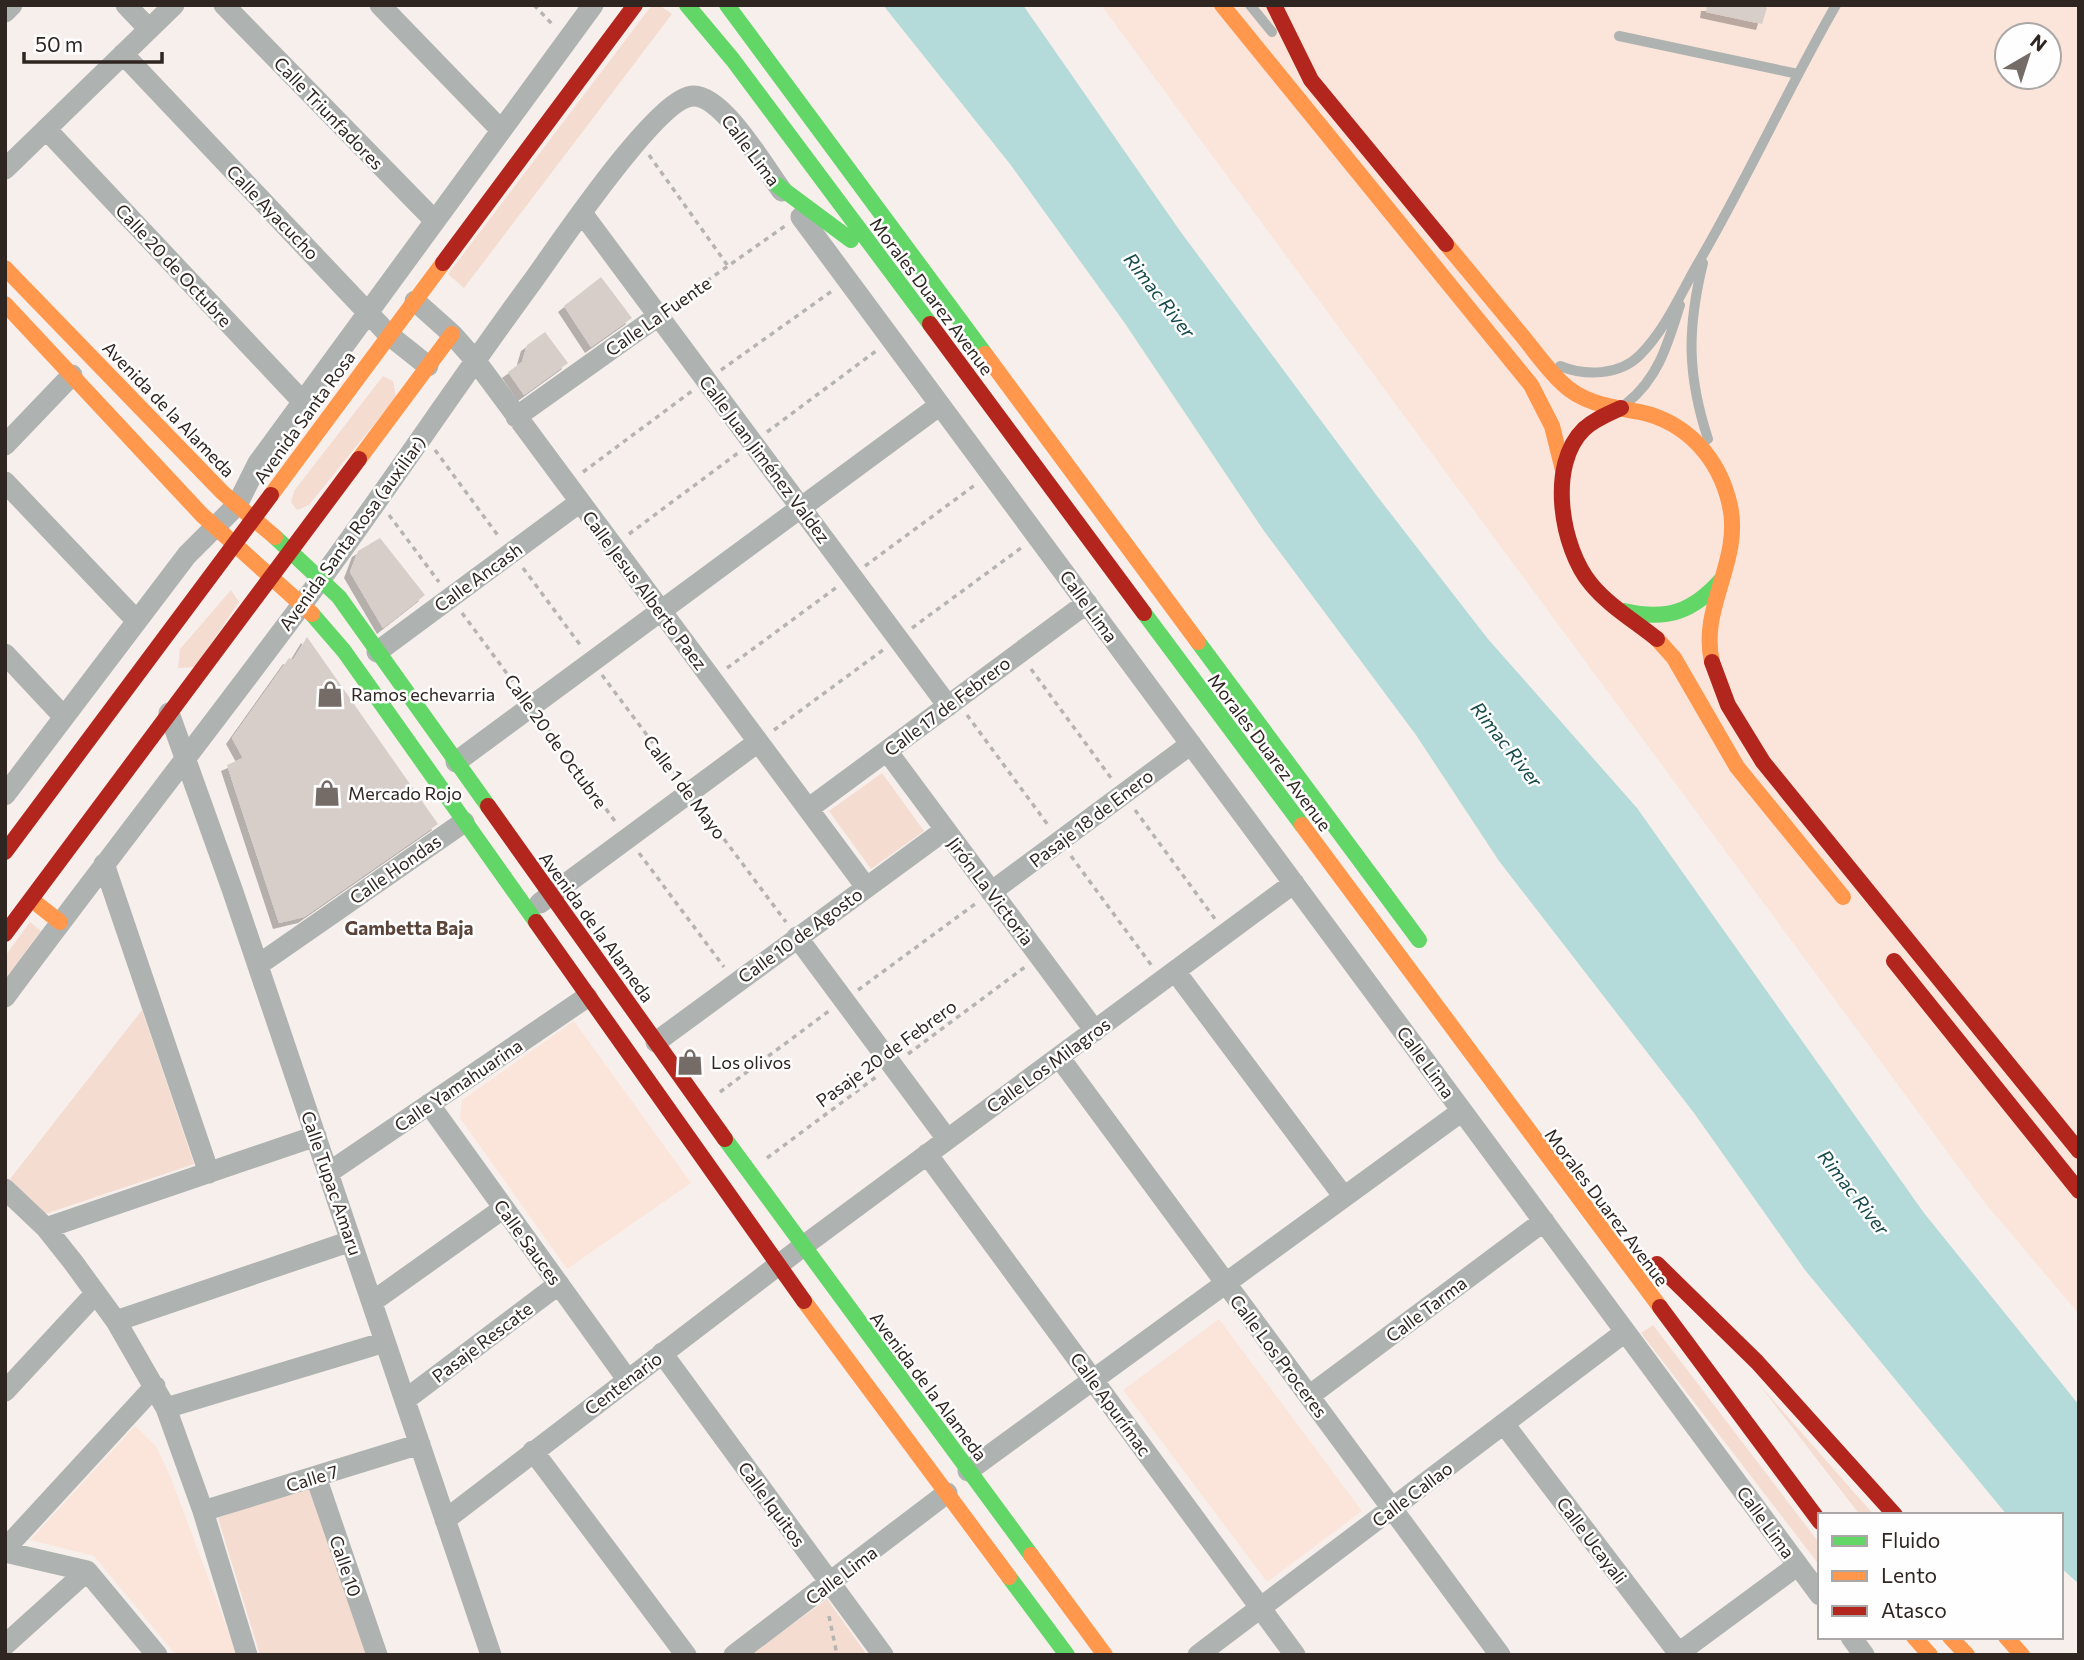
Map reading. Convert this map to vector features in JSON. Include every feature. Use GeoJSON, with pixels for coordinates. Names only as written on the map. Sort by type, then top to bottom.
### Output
{"type":"FeatureCollection","features":[{"type":"Feature","properties":{"kind":"main road","name":"Avenida Santa Rosa"},"geometry":{"type":"LineString","coordinates":[[8,840],[151,668],[233,546],[245,513],[389,335],[635,5]]}},
{"type":"Feature","properties":{"kind":"main road","name":"Morales Duarez Avenue"},"geometry":{"type":"LineString","coordinates":[[687,5],[728,54],[1818,1519]]}},
{"type":"Feature","properties":{"kind":"main road","name":"Morales Duarez Avenue"},"geometry":{"type":"LineString","coordinates":[[727,5],[1427,951]]}},
{"type":"Feature","properties":{"kind":"main road"},"geometry":{"type":"LineString","coordinates":[[1223,5],[1545,404],[1556,433],[1563,470],[1561,508],[1573,555],[1591,585],[1657,639],[1674,658],[1737,768],[1855,912]]}},
{"type":"Feature","properties":{"kind":"main road"},"geometry":{"type":"LineString","coordinates":[[1274,5],[1311,80],[1563,385],[1593,402],[1662,418],[1679,427],[1703,447],[1717,466],[1726,493],[1733,537],[1709,641],[1718,681],[1739,723],[1763,762],[2079,1151]]}},
{"type":"Feature","properties":{"kind":"main road"},"geometry":{"type":"LineString","coordinates":[[777,185],[885,265]]}},
{"type":"Feature","properties":{"kind":"main road","name":"Avenida de la Alameda"},"geometry":{"type":"LineString","coordinates":[[5,268],[245,513],[322,578],[339,597],[802,1247],[1105,1655]]}},
{"type":"Feature","properties":{"kind":"main road"},"geometry":{"type":"LineString","coordinates":[[5,296],[20,283]]}},
{"type":"Feature","properties":{"kind":"main road"},"geometry":{"type":"LineString","coordinates":[[5,304],[216,529],[303,603],[344,651],[527,914],[778,1265],[1067,1655]]}},
{"type":"Feature","properties":{"kind":"main road"},"geometry":{"type":"LineString","coordinates":[[5,934],[169,713],[179,691],[272,577],[452,334]]}},
{"type":"Feature","properties":{"kind":"main road"},"geometry":{"type":"LineString","coordinates":[[1563,470],[1582,431],[1600,417],[1621,408]]}},
{"type":"Feature","properties":{"kind":"main road"},"geometry":{"type":"LineString","coordinates":[[1624,611],[1651,617],[1685,613],[1697,605],[1725,576]]}},
{"type":"Feature","properties":{"kind":"main road"},"geometry":{"type":"LineString","coordinates":[[32,900],[60,922]]}},
{"type":"Feature","properties":{"kind":"main road"},"geometry":{"type":"LineString","coordinates":[[1880,944],[2079,1191]]}},
{"type":"Feature","properties":{"kind":"main road","name":"Morales Duarez Avenue"},"geometry":{"type":"LineString","coordinates":[[1719,1348],[1653,1259],[1757,1362],[1893,1513]]}},
{"type":"Feature","properties":{"kind":"main road"},"geometry":{"type":"LineString","coordinates":[[1916,1639],[1930,1655]]}},
{"type":"Feature","properties":{"kind":"main road"},"geometry":{"type":"LineString","coordinates":[[1952,1639],[1967,1655]]}},
{"type":"Feature","properties":{"kind":"main road"},"geometry":{"type":"LineString","coordinates":[[2008,1639],[2022,1655]]}},
{"type":"Feature","properties":{"kind":"street"},"geometry":{"type":"LineString","coordinates":[[5,12],[12,5]]}},
{"type":"Feature","properties":{"kind":"street"},"geometry":{"type":"LineString","coordinates":[[126,5],[149,29]]}},
{"type":"Feature","properties":{"kind":"street"},"geometry":{"type":"LineString","coordinates":[[5,169],[174,5]]}},
{"type":"Feature","properties":{"kind":"street","name":"Calle Triunfadores"},"geometry":{"type":"LineString","coordinates":[[224,5],[434,220]]}},
{"type":"Feature","properties":{"kind":"street"},"geometry":{"type":"LineString","coordinates":[[380,5],[500,129]]}},
{"type":"Feature","properties":{"kind":"street"},"geometry":{"type":"LineString","coordinates":[[5,795],[187,555],[216,529],[245,513],[258,463],[593,5]]}},
{"type":"Feature","properties":{"kind":"street","name":"Calle Ayacucho"},"geometry":{"type":"LineString","coordinates":[[123,54],[389,335],[428,366]]}},
{"type":"Feature","properties":{"kind":"street","name":"Avenida Santa Rosa (auxiliar)"},"geometry":{"type":"LineString","coordinates":[[5,997],[322,578],[474,360],[638,138],[669,108],[691,95],[714,102]]}},
{"type":"Feature","properties":{"kind":"street","name":"Calle Lima"},"geometry":{"type":"LineString","coordinates":[[714,102],[1818,1592]]}},
{"type":"Feature","properties":{"kind":"street","name":"Calle 20 de Octubre"},"geometry":{"type":"LineString","coordinates":[[46,129],[302,401]]}},
{"type":"Feature","properties":{"kind":"street","name":"Calle Juan Jiménez Valdez"},"geometry":{"type":"LineString","coordinates":[[582,213],[948,705]]}},
{"type":"Feature","properties":{"kind":"street","name":"Calle Jesus Alberto Paez"},"geometry":{"type":"LineString","coordinates":[[415,301],[452,334],[474,360],[866,887]]}},
{"type":"Feature","properties":{"kind":"street","name":"Calle La Fuente"},"geometry":{"type":"LineString","coordinates":[[516,417],[658,316]]}},
{"type":"Feature","properties":{"kind":"street"},"geometry":{"type":"LineString","coordinates":[[5,445],[72,375]]}},
{"type":"Feature","properties":{"kind":"street"},"geometry":{"type":"LineString","coordinates":[[456,762],[940,405]]}},
{"type":"Feature","properties":{"kind":"street"},"geometry":{"type":"LineString","coordinates":[[5,482],[136,620]]}},
{"type":"Feature","properties":{"kind":"street","name":"Calle Ancash"},"geometry":{"type":"LineString","coordinates":[[377,652],[580,502]]}},
{"type":"Feature","properties":{"kind":"street","name":"Calle 17 de Febrero"},"geometry":{"type":"LineString","coordinates":[[808,809],[1087,603]]}},
{"type":"Feature","properties":{"kind":"street"},"geometry":{"type":"LineString","coordinates":[[5,654],[64,717]]}},
{"type":"Feature","properties":{"kind":"street","name":"Calle Tupac Amaru"},"geometry":{"type":"LineString","coordinates":[[169,713],[258,965],[491,1655]]}},
{"type":"Feature","properties":{"kind":"street"},"geometry":{"type":"LineString","coordinates":[[527,914],[758,742]]}},
{"type":"Feature","properties":{"kind":"street","name":"Pasaje 18 de Enero"},"geometry":{"type":"LineString","coordinates":[[991,892],[1191,744]]}},
{"type":"Feature","properties":{"kind":"street","name":"Jirón La Victoria"},"geometry":{"type":"LineString","coordinates":[[887,751],[1095,1031]]}},
{"type":"Feature","properties":{"kind":"street","name":"Calle Hondas"},"geometry":{"type":"LineString","coordinates":[[258,965],[464,822]]}},
{"type":"Feature","properties":{"kind":"street","name":"Calle 10 de Agosto"},"geometry":{"type":"LineString","coordinates":[[656,1042],[945,830]]}},
{"type":"Feature","properties":{"kind":"street"},"geometry":{"type":"LineString","coordinates":[[104,864],[209,1173]]}},
{"type":"Feature","properties":{"kind":"street","name":"Calle Los Milagros"},"geometry":{"type":"LineString","coordinates":[[802,1247],[1294,883]]}},
{"type":"Feature","properties":{"kind":"street"},"geometry":{"type":"LineString","coordinates":[[797,937],[947,1139]]}},
{"type":"Feature","properties":{"kind":"street"},"geometry":{"type":"LineString","coordinates":[[1175,971],[1344,1197]]}},
{"type":"Feature","properties":{"kind":"street","name":"Calle Yamahuarina"},"geometry":{"type":"LineString","coordinates":[[328,1173],[587,998]]}},
{"type":"Feature","properties":{"kind":"street","name":"Calle Los Proceres"},"geometry":{"type":"LineString","coordinates":[[1059,1057],[1500,1655]]}},
{"type":"Feature","properties":{"kind":"street","name":"Calle Sauces"},"geometry":{"type":"LineString","coordinates":[[429,1104],[627,1379]]}},
{"type":"Feature","properties":{"kind":"street","name":"Calle Lima"},"geometry":{"type":"LineString","coordinates":[[968,1471],[1462,1111]]}},
{"type":"Feature","properties":{"kind":"street"},"geometry":{"type":"LineString","coordinates":[[46,1228],[316,1136]]}},
{"type":"Feature","properties":{"kind":"street","name":"Calle Apurímac"},"geometry":{"type":"LineString","coordinates":[[927,1154],[1295,1655]]}},
{"type":"Feature","properties":{"kind":"street"},"geometry":{"type":"LineString","coordinates":[[10,1202],[46,1228],[116,1321],[166,1408],[203,1511],[247,1655]]}},
{"type":"Feature","properties":{"kind":"street"},"geometry":{"type":"LineString","coordinates":[[372,1303],[504,1208]]}},
{"type":"Feature","properties":{"kind":"street","name":"Calle Tarma"},"geometry":{"type":"LineString","coordinates":[[1309,1396],[1544,1221]]}},
{"type":"Feature","properties":{"kind":"street"},"geometry":{"type":"LineString","coordinates":[[116,1321],[351,1241]]}},
{"type":"Feature","properties":{"kind":"street","name":"Centenario"},"geometry":{"type":"LineString","coordinates":[[445,1520],[802,1247]]}},
{"type":"Feature","properties":{"kind":"street","name":"Pasaje Rescate"},"geometry":{"type":"LineString","coordinates":[[405,1400],[559,1283]]}},
{"type":"Feature","properties":{"kind":"street"},"geometry":{"type":"LineString","coordinates":[[5,1391],[95,1294]]}},
{"type":"Feature","properties":{"kind":"street","name":"Calle Callao"},"geometry":{"type":"LineString","coordinates":[[1198,1655],[1625,1332]]}},
{"type":"Feature","properties":{"kind":"street"},"geometry":{"type":"LineString","coordinates":[[166,1408],[385,1342]]}},
{"type":"Feature","properties":{"kind":"street","name":"Calle Iquitos"},"geometry":{"type":"LineString","coordinates":[[662,1353],[827,1586],[883,1655]]}},
{"type":"Feature","properties":{"kind":"street"},"geometry":{"type":"LineString","coordinates":[[155,1387],[5,1551],[87,1571],[157,1655]]}},
{"type":"Feature","properties":{"kind":"street","name":"Calle Ucayali"},"geometry":{"type":"LineString","coordinates":[[1504,1424],[1678,1654]]}},
{"type":"Feature","properties":{"kind":"street","name":"Calle 7"},"geometry":{"type":"LineString","coordinates":[[203,1511],[420,1444]]}},
{"type":"Feature","properties":{"kind":"street"},"geometry":{"type":"LineString","coordinates":[[533,1451],[686,1655]]}},
{"type":"Feature","properties":{"kind":"street","name":"Calle 10"},"geometry":{"type":"LineString","coordinates":[[316,1477],[377,1655]]}},
{"type":"Feature","properties":{"kind":"street","name":"Calle Lima"},"geometry":{"type":"LineString","coordinates":[[734,1655],[947,1493]]}},
{"type":"Feature","properties":{"kind":"street"},"geometry":{"type":"LineString","coordinates":[[1678,1654],[1798,1565]]}},
{"type":"Feature","properties":{"kind":"street"},"geometry":{"type":"LineString","coordinates":[[5,1645],[87,1571]]}},
{"type":"Feature","properties":{"kind":"street"},"geometry":{"type":"LineString","coordinates":[[1852,1639],[1864,1655]]}},
{"type":"Feature","properties":{"kind":"lane"},"geometry":{"type":"LineString","coordinates":[[1250,5],[1311,80]]}},
{"type":"Feature","properties":{"kind":"lane"},"geometry":{"type":"LineString","coordinates":[[1543,358],[1577,373],[1598,373],[1624,366],[1639,356],[1657,333],[1706,250],[1836,5]]}},
{"type":"Feature","properties":{"kind":"lane"},"geometry":{"type":"LineString","coordinates":[[1619,36],[1798,74]]}},
{"type":"Feature","properties":{"kind":"lane"},"geometry":{"type":"LineString","coordinates":[[1706,250],[1690,333],[1691,377],[1717,466]]}},
{"type":"Feature","properties":{"kind":"lane"},"geometry":{"type":"LineString","coordinates":[[1621,408],[1640,393],[1662,361],[1687,283]]}},
{"type":"Feature","properties":{"kind":"path"},"geometry":{"type":"LineString","coordinates":[[534,5],[567,40]]}},
{"type":"Feature","properties":{"kind":"path"},"geometry":{"type":"LineString","coordinates":[[638,138],[728,266]]}},
{"type":"Feature","properties":{"kind":"path","name":"Calle La Fuente"},"geometry":{"type":"LineString","coordinates":[[658,316],[800,216]]}},
{"type":"Feature","properties":{"kind":"path","name":"Calle 1 de Mayo"},"geometry":{"type":"LineString","coordinates":[[423,435],[797,937]]}},
{"type":"Feature","properties":{"kind":"path","name":"Calle 20 de Octubre"},"geometry":{"type":"LineString","coordinates":[[377,499],[735,983]]}},
{"type":"Feature","properties":{"kind":"path","name":"Pasaje 20 de Febrero"},"geometry":{"type":"LineString","coordinates":[[748,1172],[1040,957]]}},
{"type":"Feature","properties":{"kind":"path"},"geometry":{"type":"LineString","coordinates":[[827,1586],[837,1655]]}},
{"type":"Feature","properties":{"kind":"shaded area"},"geometry":{"type":"Polygon","coordinates":[[[652,5],[659,5],[672,14],[464,288],[448,274],[652,5]]]}},
{"type":"Feature","properties":{"kind":"shaded area"},"geometry":{"type":"Polygon","coordinates":[[[1101,5],[2079,5],[2079,1314],[1985,1203],[1101,5]]]}},
{"type":"Feature","properties":{"kind":"shaded area"},"geometry":{"type":"Polygon","coordinates":[[[383,376],[393,381],[396,397],[309,505],[297,510],[291,502],[294,491],[383,376]]]}},
{"type":"Feature","properties":{"kind":"shaded area"},"geometry":{"type":"Polygon","coordinates":[[[231,590],[239,602],[195,667],[178,668],[180,649],[231,590]]]}},
{"type":"Feature","properties":{"kind":"shaded area"},"geometry":{"type":"Polygon","coordinates":[[[882,773],[924,831],[871,869],[829,811],[882,773]]]}},
{"type":"Feature","properties":{"kind":"shaded area"},"geometry":{"type":"Polygon","coordinates":[[[30,922],[41,931],[5,979],[5,956],[30,922]]]}},
{"type":"Feature","properties":{"kind":"shaded area"},"geometry":{"type":"Polygon","coordinates":[[[142,1010],[194,1164],[45,1214],[10,1179],[142,1010]]]}},
{"type":"Feature","properties":{"kind":"shaded area"},"geometry":{"type":"Polygon","coordinates":[[[574,1021],[691,1183],[567,1269],[460,1118],[462,1100],[574,1021]]]}},
{"type":"Feature","properties":{"kind":"shaded area"},"geometry":{"type":"Polygon","coordinates":[[[1219,1319],[1362,1511],[1267,1582],[1123,1390],[1219,1319]]]}},
{"type":"Feature","properties":{"kind":"shaded area"},"geometry":{"type":"Polygon","coordinates":[[[1653,1325],[1818,1541],[1818,1563],[1641,1333],[1653,1325]]]}},
{"type":"Feature","properties":{"kind":"shaded area"},"geometry":{"type":"Polygon","coordinates":[[[1758,1383],[1872,1513],[1858,1513],[1758,1383]]]}},
{"type":"Feature","properties":{"kind":"shaded area"},"geometry":{"type":"Polygon","coordinates":[[[135,1426],[156,1446],[171,1478],[237,1655],[176,1655],[94,1556],[30,1540],[135,1426]]]}},
{"type":"Feature","properties":{"kind":"shaded area"},"geometry":{"type":"Polygon","coordinates":[[[309,1485],[368,1655],[260,1655],[218,1518],[309,1485]]]}},
{"type":"Feature","properties":{"kind":"shaded area"},"geometry":{"type":"Polygon","coordinates":[[[827,1599],[867,1655],[750,1655],[827,1599]]]}},
{"type":"Feature","properties":{"kind":"water","name":"Rimac River"},"geometry":{"type":"Polygon","coordinates":[[[883,5],[1023,5],[1180,231],[1377,496],[1488,639],[1637,808],[1924,1213],[2079,1405],[2079,1584],[2063,1570],[2063,1513],[2005,1513],[1805,1270],[1694,1113],[1499,861],[1416,735],[1264,531],[1124,322],[1010,164],[883,5]]]}},
{"type":"Feature","properties":{"kind":"building"},"geometry":{"type":"Polygon","coordinates":[[[1707,5],[1763,5],[1767,8],[1762,24],[1706,12],[1707,5]]]}},
{"type":"Feature","properties":{"kind":"building"},"geometry":{"type":"Polygon","coordinates":[[[601,277],[632,318],[591,347],[564,306],[601,277]]]}},
{"type":"Feature","properties":{"kind":"building"},"geometry":{"type":"Polygon","coordinates":[[[545,332],[568,363],[524,395],[508,372],[522,362],[527,345],[545,332]]]}},
{"type":"Feature","properties":{"kind":"building"},"geometry":{"type":"Polygon","coordinates":[[[380,538],[425,595],[383,628],[350,572],[358,551],[380,538]]]}},
{"type":"Feature","properties":{"kind":"building","name":"Mercado Rojo"},"geometry":{"type":"Polygon","coordinates":[[[307,637],[438,824],[304,917],[279,923],[227,765],[243,758],[232,738],[289,658],[293,660],[307,637]]]}},
{"type":"Feature","properties":{"kind":"traffic: fast"},"geometry":{"type":"LineString","coordinates":[[687,5],[733,60],[930,324]]}},
{"type":"Feature","properties":{"kind":"traffic: fast"},"geometry":{"type":"LineString","coordinates":[[727,5],[985,354]]}},
{"type":"Feature","properties":{"kind":"traffic: fast"},"geometry":{"type":"LineString","coordinates":[[777,185],[851,240]]}},
{"type":"Feature","properties":{"kind":"traffic: fast"},"geometry":{"type":"LineString","coordinates":[[275,537],[339,597],[488,806]]}},
{"type":"Feature","properties":{"kind":"traffic: fast"},"geometry":{"type":"LineString","coordinates":[[1624,611],[1653,615],[1678,611],[1700,599],[1722,579]]}},
{"type":"Feature","properties":{"kind":"traffic: fast"},"geometry":{"type":"LineString","coordinates":[[1144,613],[1302,825]]}},
{"type":"Feature","properties":{"kind":"traffic: fast"},"geometry":{"type":"LineString","coordinates":[[312,614],[344,651],[536,922]]}},
{"type":"Feature","properties":{"kind":"traffic: fast"},"geometry":{"type":"LineString","coordinates":[[1198,642],[1419,940]]}},
{"type":"Feature","properties":{"kind":"traffic: fast"},"geometry":{"type":"LineString","coordinates":[[725,1139],[1031,1555]]}},
{"type":"Feature","properties":{"kind":"traffic: fast"},"geometry":{"type":"LineString","coordinates":[[1009,1577],[1067,1655]]}},
{"type":"Feature","properties":{"kind":"traffic: slow"},"geometry":{"type":"LineString","coordinates":[[1222,5],[1531,385],[1552,426],[1563,470]]}},
{"type":"Feature","properties":{"kind":"traffic: slow"},"geometry":{"type":"LineString","coordinates":[[1446,244],[1547,367],[1570,390],[1599,404],[1640,412],[1672,424],[1699,445],[1710,458],[1725,489],[1732,526],[1726,565],[1711,623],[1712,662]]}},
{"type":"Feature","properties":{"kind":"traffic: slow"},"geometry":{"type":"LineString","coordinates":[[271,495],[443,263]]}},
{"type":"Feature","properties":{"kind":"traffic: slow"},"geometry":{"type":"LineString","coordinates":[[5,268],[223,493],[275,537]]}},
{"type":"Feature","properties":{"kind":"traffic: slow"},"geometry":{"type":"LineString","coordinates":[[5,304],[202,515],[312,614]]}},
{"type":"Feature","properties":{"kind":"traffic: slow"},"geometry":{"type":"LineString","coordinates":[[359,459],[452,334]]}},
{"type":"Feature","properties":{"kind":"traffic: slow"},"geometry":{"type":"LineString","coordinates":[[985,354],[1198,642]]}},
{"type":"Feature","properties":{"kind":"traffic: slow"},"geometry":{"type":"LineString","coordinates":[[1657,639],[1674,658],[1737,767],[1843,897]]}},
{"type":"Feature","properties":{"kind":"traffic: slow"},"geometry":{"type":"LineString","coordinates":[[1302,825],[1660,1307]]}},
{"type":"Feature","properties":{"kind":"traffic: slow"},"geometry":{"type":"LineString","coordinates":[[32,900],[60,922]]}},
{"type":"Feature","properties":{"kind":"traffic: slow"},"geometry":{"type":"LineString","coordinates":[[804,1301],[1009,1577]]}},
{"type":"Feature","properties":{"kind":"traffic: slow"},"geometry":{"type":"LineString","coordinates":[[1031,1555],[1105,1655]]}},
{"type":"Feature","properties":{"kind":"traffic: slow"},"geometry":{"type":"LineString","coordinates":[[1916,1639],[1930,1655]]}},
{"type":"Feature","properties":{"kind":"traffic: slow"},"geometry":{"type":"LineString","coordinates":[[1952,1639],[1967,1655]]}},
{"type":"Feature","properties":{"kind":"traffic: slow"},"geometry":{"type":"LineString","coordinates":[[2008,1639],[2022,1655]]}},
{"type":"Feature","properties":{"kind":"traffic: jam"},"geometry":{"type":"LineString","coordinates":[[443,263],[635,5]]}},
{"type":"Feature","properties":{"kind":"traffic: jam"},"geometry":{"type":"LineString","coordinates":[[1274,5],[1311,80],[1446,244]]}},
{"type":"Feature","properties":{"kind":"traffic: jam"},"geometry":{"type":"LineString","coordinates":[[930,324],[1144,613]]}},
{"type":"Feature","properties":{"kind":"traffic: jam"},"geometry":{"type":"LineString","coordinates":[[1621,408],[1588,425],[1572,445],[1565,463],[1562,506],[1572,550],[1591,584],[1614,606],[1657,639]]}},
{"type":"Feature","properties":{"kind":"traffic: jam"},"geometry":{"type":"LineString","coordinates":[[5,934],[359,459]]}},
{"type":"Feature","properties":{"kind":"traffic: jam"},"geometry":{"type":"LineString","coordinates":[[5,852],[271,495]]}},
{"type":"Feature","properties":{"kind":"traffic: jam"},"geometry":{"type":"LineString","coordinates":[[1712,662],[1728,705],[1763,762],[2079,1151]]}},
{"type":"Feature","properties":{"kind":"traffic: jam"},"geometry":{"type":"LineString","coordinates":[[488,806],[725,1139]]}},
{"type":"Feature","properties":{"kind":"traffic: jam"},"geometry":{"type":"LineString","coordinates":[[536,922],[804,1301]]}},
{"type":"Feature","properties":{"kind":"traffic: jam"},"geometry":{"type":"LineString","coordinates":[[1894,961],[2079,1191]]}},
{"type":"Feature","properties":{"kind":"traffic: jam"},"geometry":{"type":"LineString","coordinates":[[1657,1264],[1757,1362],[1893,1513]]}},
{"type":"Feature","properties":{"kind":"traffic: jam"},"geometry":{"type":"LineString","coordinates":[[1660,1307],[1818,1519]]}},
{"type":"Feature","properties":{"kind":"place","name":"Ramos echevarria"},"geometry":{"type":"Point","coordinates":[330,694]}},
{"type":"Feature","properties":{"kind":"place","name":"Mercado Rojo"},"geometry":{"type":"Point","coordinates":[327,793]}},
{"type":"Feature","properties":{"kind":"place","name":"Los olivos"},"geometry":{"type":"Point","coordinates":[690,1062]}},
{"type":"Feature","properties":{"kind":"district","name":"Gambetta Baja"},"geometry":{"type":"Point","coordinates":[409,927]}}]}
